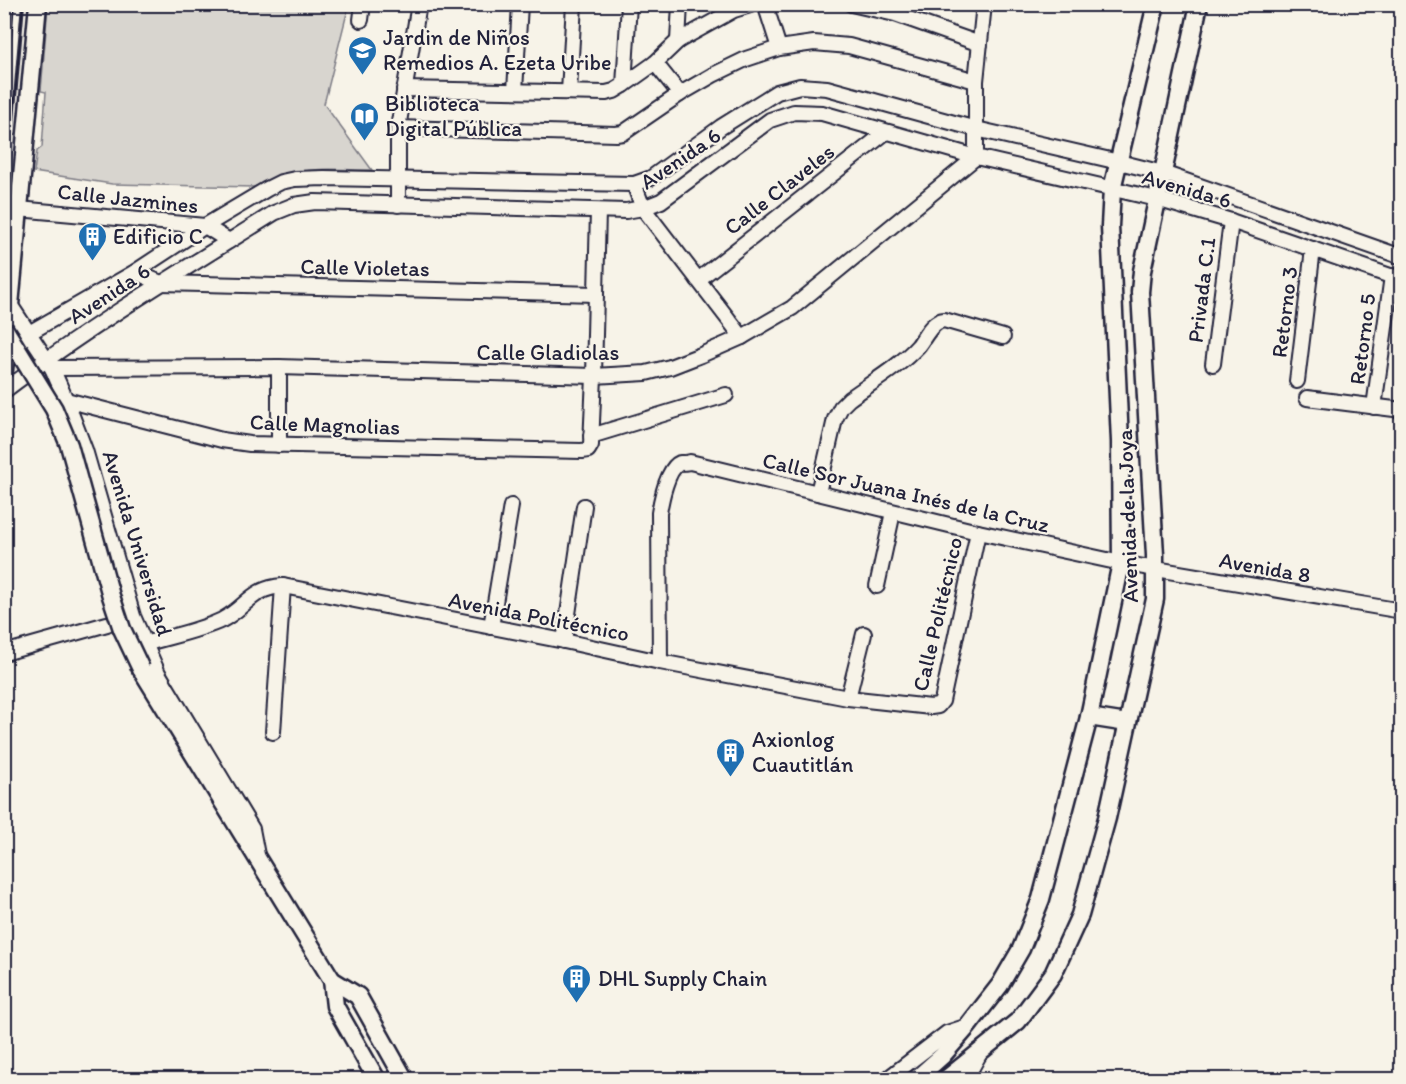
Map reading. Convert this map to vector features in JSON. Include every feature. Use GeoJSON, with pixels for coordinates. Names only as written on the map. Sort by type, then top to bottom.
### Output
{"type":"FeatureCollection","features":[{"type":"Feature","properties":{"kind":"main road"},"geometry":{"type":"LineString","coordinates":[[5,362],[38,4]]}},
{"type":"Feature","properties":{"kind":"main road","name":"Avenida de la Joya"},"geometry":{"type":"LineString","coordinates":[[915,1079],[942,1056],[968,1026],[1000,985],[1021,949],[1041,899],[1089,717],[1121,564],[1120,441],[1110,226],[1112,189],[1156,4]]}},
{"type":"Feature","properties":{"kind":"main road","name":"Avenida de la Joya"},"geometry":{"type":"LineString","coordinates":[[945,1080],[1018,1021],[1053,974],[1080,915],[1107,818],[1155,599],[1140,292],[1142,271],[1199,4]]}},
{"type":"Feature","properties":{"kind":"main road","name":"Avenida Universidad"},"geometry":{"type":"LineString","coordinates":[[4,328],[54,409],[69,445],[111,596],[122,629],[141,669],[333,980],[358,996],[405,1080]]}},
{"type":"Feature","properties":{"kind":"main road"},"geometry":{"type":"LineString","coordinates":[[1089,717],[1127,723]]}},
{"type":"Feature","properties":{"kind":"main road","name":"Avenida Universidad"},"geometry":{"type":"LineString","coordinates":[[333,980],[335,1006],[376,1080]]}},
{"type":"Feature","properties":{"kind":"street"},"geometry":{"type":"LineString","coordinates":[[361,20],[363,4]]}},
{"type":"Feature","properties":{"kind":"street"},"geometry":{"type":"LineString","coordinates":[[398,205],[398,128],[419,4]]}},
{"type":"Feature","properties":{"kind":"street"},"geometry":{"type":"LineString","coordinates":[[515,91],[520,4]]}},
{"type":"Feature","properties":{"kind":"street"},"geometry":{"type":"LineString","coordinates":[[569,92],[574,4]]}},
{"type":"Feature","properties":{"kind":"street"},"geometry":{"type":"LineString","coordinates":[[624,85],[629,4]]}},
{"type":"Feature","properties":{"kind":"street"},"geometry":{"type":"LineString","coordinates":[[678,41],[680,4]]}},
{"type":"Feature","properties":{"kind":"street"},"geometry":{"type":"LineString","coordinates":[[404,89],[606,93],[624,85],[655,63],[678,41],[734,7],[754,4]]}},
{"type":"Feature","properties":{"kind":"street"},"geometry":{"type":"LineString","coordinates":[[765,4],[779,48]]}},
{"type":"Feature","properties":{"kind":"street"},"geometry":{"type":"LineString","coordinates":[[851,4],[896,9],[980,44]]}},
{"type":"Feature","properties":{"kind":"street"},"geometry":{"type":"LineString","coordinates":[[976,157],[975,81],[984,4]]}},
{"type":"Feature","properties":{"kind":"street"},"geometry":{"type":"LineString","coordinates":[[398,128],[616,134],[630,130],[680,94],[746,59],[779,48],[814,43],[849,46],[975,81]]}},
{"type":"Feature","properties":{"kind":"street"},"geometry":{"type":"LineString","coordinates":[[655,63],[680,94]]}},
{"type":"Feature","properties":{"kind":"street","name":"Avenida 6"},"geometry":{"type":"LineString","coordinates":[[5,362],[29,333],[135,272],[205,226],[281,182],[324,178],[634,184],[651,178],[721,127],[777,92],[800,86],[827,88],[975,129],[1163,173],[1401,257]]}},
{"type":"Feature","properties":{"kind":"street","name":"Avenida 6"},"geometry":{"type":"LineString","coordinates":[[4,391],[49,364],[161,283],[274,213],[294,205],[315,202],[627,211],[661,201],[770,120],[794,112],[822,113],[976,157],[1157,199],[1231,221],[1396,278]]}},
{"type":"Feature","properties":{"kind":"street"},"geometry":{"type":"LineString","coordinates":[[721,127],[734,147]]}},
{"type":"Feature","properties":{"kind":"street","name":"Calle Claveles"},"geometry":{"type":"LineString","coordinates":[[698,280],[886,132]]}},
{"type":"Feature","properties":{"kind":"street","name":"Calle Gladiolas"},"geometry":{"type":"LineString","coordinates":[[49,364],[279,367],[594,376],[646,373],[670,367],[742,337],[792,308],[976,157]]}},
{"type":"Feature","properties":{"kind":"street"},"geometry":{"type":"LineString","coordinates":[[634,184],[643,208],[742,337]]}},
{"type":"Feature","properties":{"kind":"street","name":"Calle Jazmines"},"geometry":{"type":"LineString","coordinates":[[18,209],[205,226],[229,241]]}},
{"type":"Feature","properties":{"kind":"street"},"geometry":{"type":"LineString","coordinates":[[598,211],[591,436],[726,395]]}},
{"type":"Feature","properties":{"kind":"street","name":"Privada C.1"},"geometry":{"type":"LineString","coordinates":[[1213,364],[1231,221]]}},
{"type":"Feature","properties":{"kind":"street","name":"Retorno 3"},"geometry":{"type":"LineString","coordinates":[[1297,381],[1313,249]]}},
{"type":"Feature","properties":{"kind":"street","name":"Calle Violetas"},"geometry":{"type":"LineString","coordinates":[[135,272],[161,283],[596,294]]}},
{"type":"Feature","properties":{"kind":"street","name":"Retorno 5"},"geometry":{"type":"LineString","coordinates":[[1374,407],[1396,278]]}},
{"type":"Feature","properties":{"kind":"street","name":"Avenida Universidad"},"geometry":{"type":"LineString","coordinates":[[10,306],[49,364],[66,400],[85,450],[133,616],[158,673],[252,829],[258,857]]}},
{"type":"Feature","properties":{"kind":"street"},"geometry":{"type":"LineString","coordinates":[[818,493],[835,419],[841,407],[907,357],[939,320],[1003,337]]}},
{"type":"Feature","properties":{"kind":"street"},"geometry":{"type":"LineString","coordinates":[[279,367],[279,445]]}},
{"type":"Feature","properties":{"kind":"street"},"geometry":{"type":"LineString","coordinates":[[1307,398],[1401,411]]}},
{"type":"Feature","properties":{"kind":"street","name":"Calle Magnolias"},"geometry":{"type":"LineString","coordinates":[[66,400],[222,440],[250,444],[582,451],[588,450],[591,445],[591,436]]}},
{"type":"Feature","properties":{"kind":"street","name":"Calle Sor Juana Inés de la Cruz"},"geometry":{"type":"LineString","coordinates":[[660,662],[659,513],[663,494],[673,469],[681,463],[690,462],[893,512],[1121,564]]}},
{"type":"Feature","properties":{"kind":"street"},"geometry":{"type":"LineString","coordinates":[[491,627],[512,506]]}},
{"type":"Feature","properties":{"kind":"street"},"geometry":{"type":"LineString","coordinates":[[564,641],[584,506]]}},
{"type":"Feature","properties":{"kind":"street"},"geometry":{"type":"LineString","coordinates":[[878,586],[893,512]]}},
{"type":"Feature","properties":{"kind":"street","name":"Calle Politécnico"},"geometry":{"type":"LineString","coordinates":[[938,706],[942,701],[978,532]]}},
{"type":"Feature","properties":{"kind":"street","name":"Avenida 8"},"geometry":{"type":"LineString","coordinates":[[1121,564],[1401,611]]}},
{"type":"Feature","properties":{"kind":"street"},"geometry":{"type":"LineString","coordinates":[[273,732],[283,586]]}},
{"type":"Feature","properties":{"kind":"street","name":"Avenida Politécnico"},"geometry":{"type":"LineString","coordinates":[[145,644],[213,624],[225,618],[259,591],[283,586],[848,698],[938,706]]}},
{"type":"Feature","properties":{"kind":"street"},"geometry":{"type":"LineString","coordinates":[[4,653],[107,624]]}},
{"type":"Feature","properties":{"kind":"street"},"geometry":{"type":"LineString","coordinates":[[848,698],[864,634]]}},
{"type":"Feature","properties":{"kind":"street"},"geometry":{"type":"LineString","coordinates":[[886,1080],[947,1033],[968,1026]]}},
{"type":"Feature","properties":{"kind":"street"},"geometry":{"type":"LineString","coordinates":[[965,1080],[980,1053]]}},
{"type":"Feature","properties":{"kind":"shaded area"},"geometry":{"type":"Polygon","coordinates":[[[48,5],[349,5],[324,104],[372,170],[300,171],[254,187],[112,184],[34,172],[37,151],[42,147],[46,92],[41,91],[48,5]]]}},
{"type":"Feature","properties":{"kind":"railway"},"geometry":{"type":"LineString","coordinates":[[4,106],[13,4]]}},
{"type":"Feature","properties":{"kind":"railway"},"geometry":{"type":"LineString","coordinates":[[4,226],[23,4]]}},
{"type":"Feature","properties":{"kind":"place","name":"Jardin de Niños Remedios A. Ezeta Uribe"},"geometry":{"type":"Point","coordinates":[362,76]}},
{"type":"Feature","properties":{"kind":"place","name":"Biblioteca Digital Pública"},"geometry":{"type":"Point","coordinates":[364,142]}},
{"type":"Feature","properties":{"kind":"place","name":"Edificio C"},"geometry":{"type":"Point","coordinates":[92,262]}},
{"type":"Feature","properties":{"kind":"place","name":"Axionlog Cuautitlán"},"geometry":{"type":"Point","coordinates":[731,778]}},
{"type":"Feature","properties":{"kind":"place","name":"DHL Supply Chain"},"geometry":{"type":"Point","coordinates":[577,1004]}}]}
